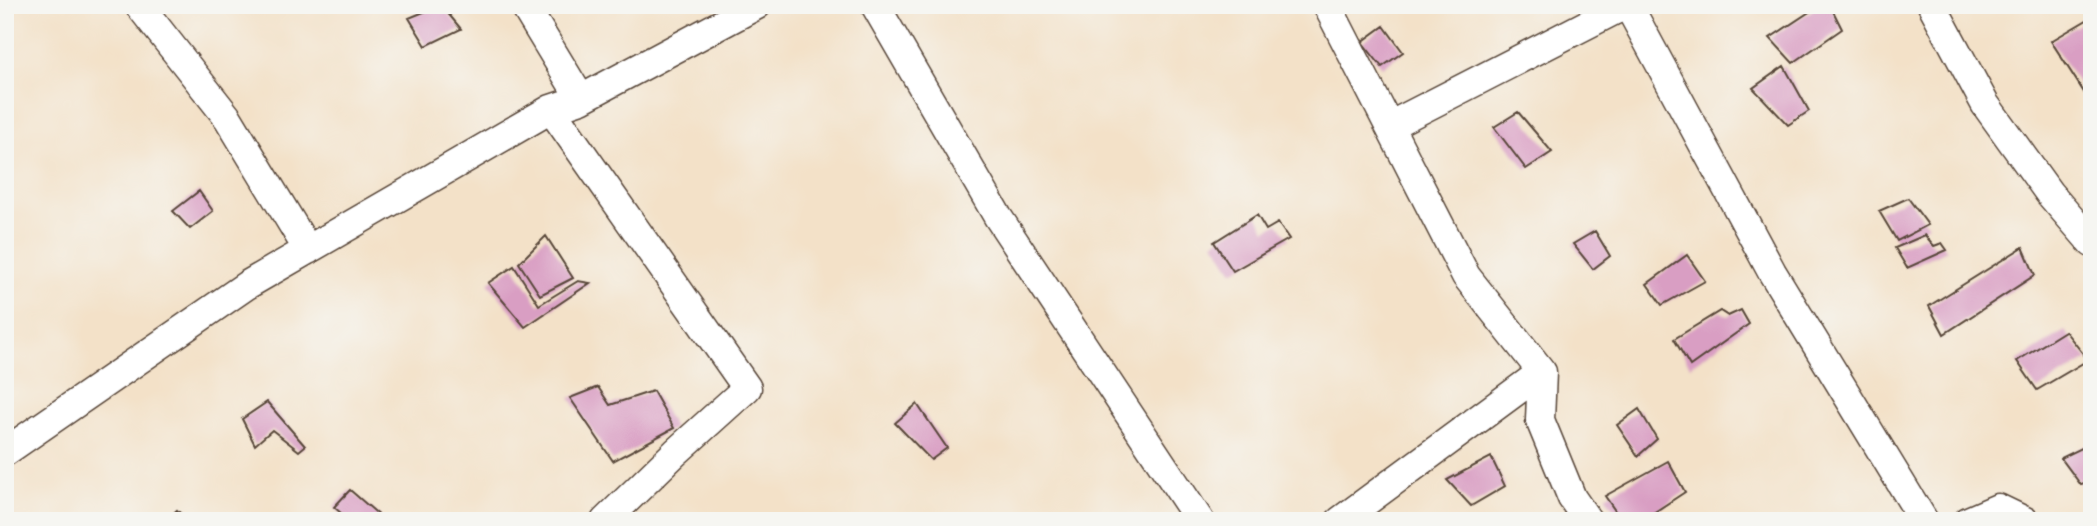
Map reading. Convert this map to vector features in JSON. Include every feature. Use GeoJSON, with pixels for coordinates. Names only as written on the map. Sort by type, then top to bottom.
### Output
{"type":"FeatureCollection","features":[{"type":"Feature","properties":{"kind":"street"},"geometry":{"type":"LineString","coordinates":[[139,5],[228,118],[308,250]]}},
{"type":"Feature","properties":{"kind":"street"},"geometry":{"type":"LineString","coordinates":[[524,5],[581,99]]}},
{"type":"Feature","properties":{"kind":"street"},"geometry":{"type":"LineString","coordinates":[[5,452],[247,285],[551,109],[581,99],[757,5]]}},
{"type":"Feature","properties":{"kind":"street"},"geometry":{"type":"LineString","coordinates":[[875,5],[999,217],[1200,521]]}},
{"type":"Feature","properties":{"kind":"street"},"geometry":{"type":"LineString","coordinates":[[1327,5],[1466,276],[1542,372],[1540,420],[1572,498],[1588,521]]}},
{"type":"Feature","properties":{"kind":"street"},"geometry":{"type":"LineString","coordinates":[[1389,126],[1627,5],[1772,272],[1924,521]]}},
{"type":"Feature","properties":{"kind":"street"},"geometry":{"type":"LineString","coordinates":[[1932,5],[1985,104],[2049,193],[2092,243]]}},
{"type":"Feature","properties":{"kind":"street"},"geometry":{"type":"LineString","coordinates":[[551,109],[747,388],[605,521]]}},
{"type":"Feature","properties":{"kind":"street"},"geometry":{"type":"LineString","coordinates":[[1340,521],[1542,372]]}},
{"type":"Feature","properties":{"kind":"street"},"geometry":{"type":"LineString","coordinates":[[1968,521],[1998,508],[2025,521]]}},
{"type":"Feature","properties":{"kind":"building"},"geometry":{"type":"Polygon","coordinates":[[[441,5],[461,29],[426,46],[409,18],[441,5]]]}},
{"type":"Feature","properties":{"kind":"building"},"geometry":{"type":"Polygon","coordinates":[[[1820,5],[1830,5],[1842,29],[1793,63],[1770,38],[1820,5]]]}},
{"type":"Feature","properties":{"kind":"building"},"geometry":{"type":"Polygon","coordinates":[[[2092,17],[2092,98],[2089,100],[2051,41],[2092,17]]]}},
{"type":"Feature","properties":{"kind":"building"},"geometry":{"type":"Polygon","coordinates":[[[1384,26],[1403,52],[1382,67],[1362,42],[1384,26]]]}},
{"type":"Feature","properties":{"kind":"building"},"geometry":{"type":"Polygon","coordinates":[[[1784,66],[1809,111],[1788,125],[1753,88],[1784,66]]]}},
{"type":"Feature","properties":{"kind":"building"},"geometry":{"type":"Polygon","coordinates":[[[1518,112],[1552,152],[1526,169],[1494,127],[1518,112]]]}},
{"type":"Feature","properties":{"kind":"building"},"geometry":{"type":"Polygon","coordinates":[[[199,191],[213,211],[190,229],[173,211],[199,191]]]}},
{"type":"Feature","properties":{"kind":"building"},"geometry":{"type":"Polygon","coordinates":[[[1908,198],[1928,225],[1897,241],[1879,211],[1908,198]]]}},
{"type":"Feature","properties":{"kind":"building"},"geometry":{"type":"Polygon","coordinates":[[[1257,215],[1266,230],[1278,223],[1289,239],[1233,271],[1214,242],[1257,215]]]}},
{"type":"Feature","properties":{"kind":"building"},"geometry":{"type":"Polygon","coordinates":[[[1595,231],[1610,256],[1593,269],[1573,244],[1595,231]]]}},
{"type":"Feature","properties":{"kind":"building"},"geometry":{"type":"Polygon","coordinates":[[[1925,235],[1934,246],[1942,243],[1947,250],[1907,268],[1895,248],[1925,235]]]}},
{"type":"Feature","properties":{"kind":"building"},"geometry":{"type":"Polygon","coordinates":[[[546,236],[573,278],[540,295],[519,263],[546,236]]]}},
{"type":"Feature","properties":{"kind":"building"},"geometry":{"type":"Polygon","coordinates":[[[2023,247],[2035,275],[1944,334],[1929,306],[2023,247]]]}},
{"type":"Feature","properties":{"kind":"building"},"geometry":{"type":"Polygon","coordinates":[[[1687,255],[1705,281],[1662,305],[1647,284],[1687,255]]]}},
{"type":"Feature","properties":{"kind":"building"},"geometry":{"type":"Polygon","coordinates":[[[514,266],[539,305],[578,281],[590,283],[525,327],[488,283],[514,266]]]}},
{"type":"Feature","properties":{"kind":"building"},"geometry":{"type":"Polygon","coordinates":[[[1741,310],[1749,324],[1690,366],[1674,339],[1720,311],[1728,316],[1741,310]]]}},
{"type":"Feature","properties":{"kind":"building"},"geometry":{"type":"Polygon","coordinates":[[[2065,331],[2088,360],[2037,390],[2017,361],[2065,331]]]}},
{"type":"Feature","properties":{"kind":"building"},"geometry":{"type":"Polygon","coordinates":[[[598,387],[610,405],[653,391],[674,428],[613,461],[570,398],[598,387]]]}},
{"type":"Feature","properties":{"kind":"building"},"geometry":{"type":"Polygon","coordinates":[[[267,402],[305,446],[299,451],[272,430],[255,445],[242,419],[267,402]]]}},
{"type":"Feature","properties":{"kind":"building"},"geometry":{"type":"Polygon","coordinates":[[[917,404],[947,448],[931,460],[895,423],[917,404]]]}},
{"type":"Feature","properties":{"kind":"building"},"geometry":{"type":"Polygon","coordinates":[[[1639,409],[1657,439],[1638,456],[1617,425],[1639,409]]]}},
{"type":"Feature","properties":{"kind":"building"},"geometry":{"type":"Polygon","coordinates":[[[2092,443],[2092,481],[2081,485],[2061,458],[2092,443]]]}},
{"type":"Feature","properties":{"kind":"building"},"geometry":{"type":"Polygon","coordinates":[[[1491,457],[1505,486],[1471,506],[1447,480],[1491,457]]]}},
{"type":"Feature","properties":{"kind":"building"},"geometry":{"type":"Polygon","coordinates":[[[1668,461],[1685,492],[1641,521],[1622,521],[1605,496],[1668,461]]]}},
{"type":"Feature","properties":{"kind":"building"},"geometry":{"type":"Polygon","coordinates":[[[350,490],[381,517],[377,521],[350,521],[334,507],[350,490]]]}},
{"type":"Feature","properties":{"kind":"building"},"geometry":{"type":"Polygon","coordinates":[[[177,510],[188,521],[165,521],[177,510]]]}}]}
